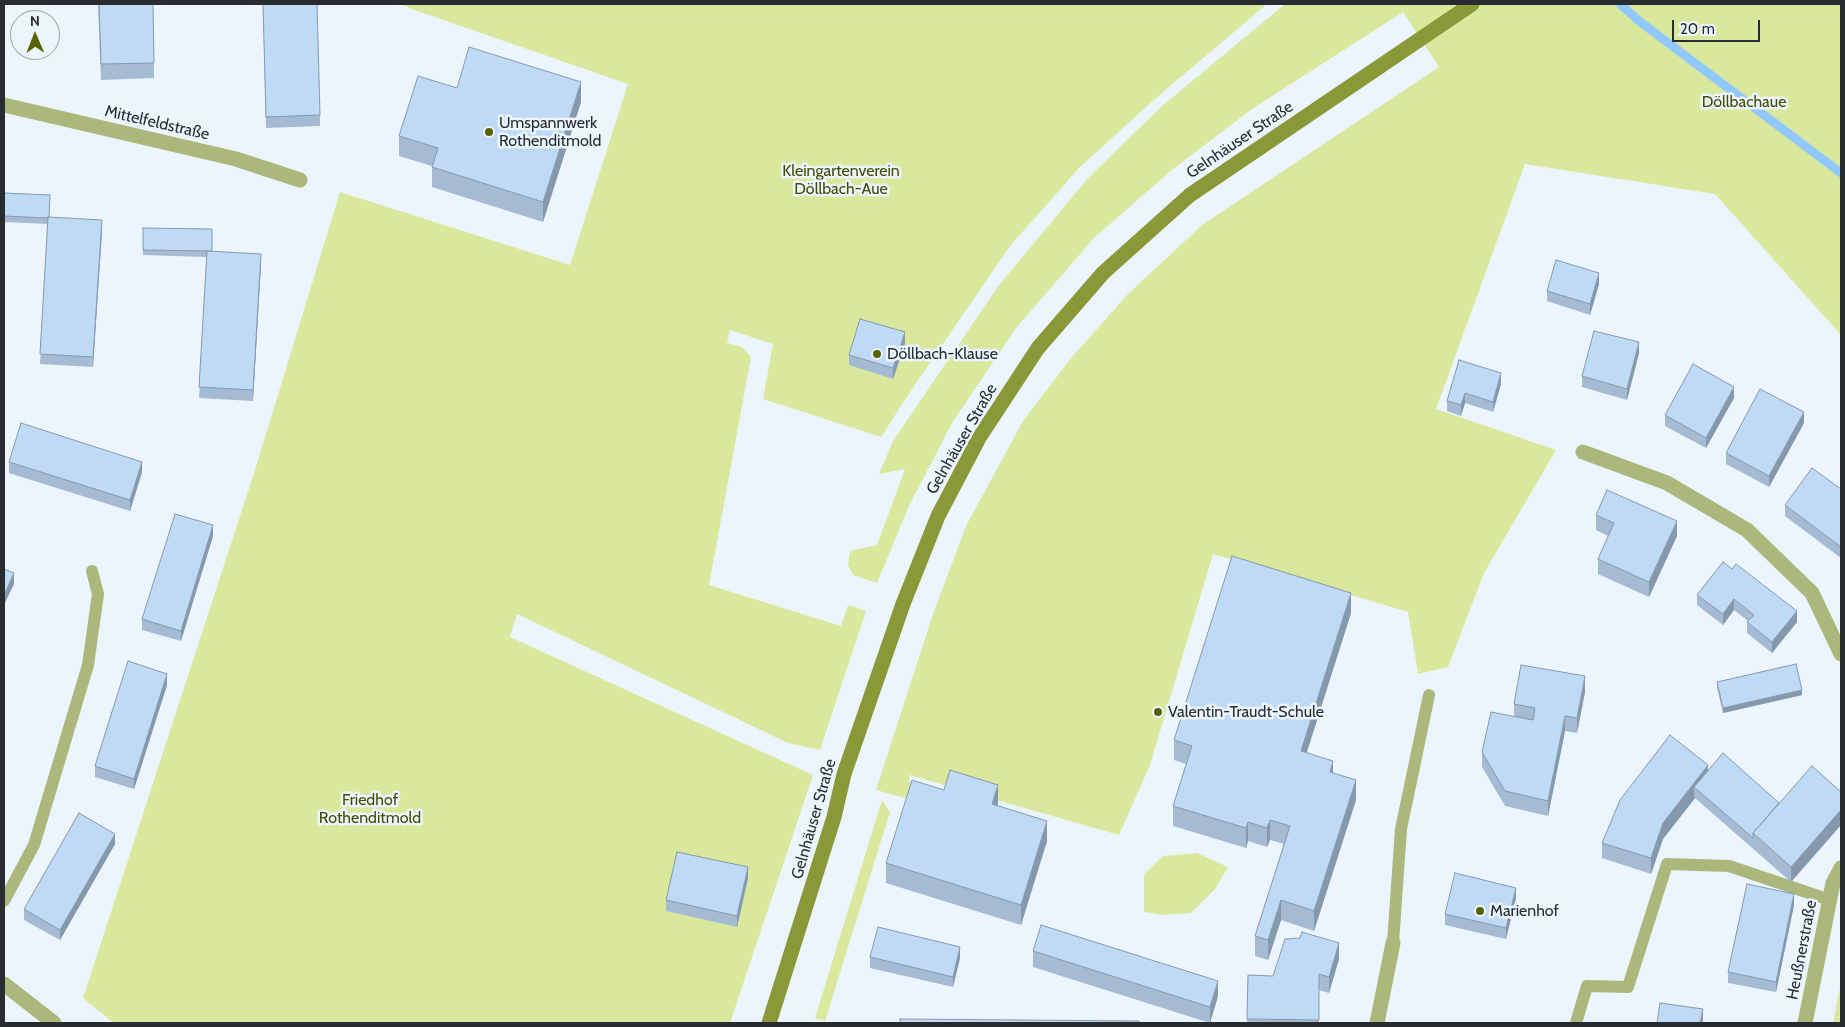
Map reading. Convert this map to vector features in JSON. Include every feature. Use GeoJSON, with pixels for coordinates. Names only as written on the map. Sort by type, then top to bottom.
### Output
{"type":"FeatureCollection","features":[{"type":"Feature","properties":{"kind":"main road","name":"Gelnhäuser Straße"},"geometry":{"type":"LineString","coordinates":[[769,1023],[834,817],[844,774],[903,604],[938,516],[979,438],[1038,348],[1103,273],[1190,195],[1472,4]]}},
{"type":"Feature","properties":{"kind":"street","name":"Mittelfeldstraße"},"geometry":{"type":"LineString","coordinates":[[4,106],[236,160],[300,180]]}},
{"type":"Feature","properties":{"kind":"street"},"geometry":{"type":"LineString","coordinates":[[1583,452],[1667,483],[1746,530],[1812,593],[1841,654]]}},
{"type":"Feature","properties":{"kind":"street","name":"Heußnerstraße"},"geometry":{"type":"LineString","coordinates":[[1805,1023],[1830,900],[1837,886],[1841,868]]}},
{"type":"Feature","properties":{"kind":"street"},"geometry":{"type":"LineString","coordinates":[[1377,1023],[1393,943]]}},
{"type":"Feature","properties":{"kind":"street"},"geometry":{"type":"LineString","coordinates":[[4,984],[54,1023]]}},
{"type":"Feature","properties":{"kind":"lane"},"geometry":{"type":"LineString","coordinates":[[4,901],[34,845],[88,665],[98,594],[92,571]]}},
{"type":"Feature","properties":{"kind":"lane"},"geometry":{"type":"LineString","coordinates":[[1393,943],[1401,829],[1429,695]]}},
{"type":"Feature","properties":{"kind":"lane"},"geometry":{"type":"LineString","coordinates":[[1576,1023],[1587,986],[1628,987],[1667,864],[1729,866],[1830,900]]}},
{"type":"Feature","properties":{"kind":"green space"},"geometry":{"type":"Polygon","coordinates":[[[401,4],[1267,4],[1156,98],[1079,168],[1010,246],[881,437],[763,399],[773,344],[730,330],[727,343],[742,347],[751,357],[709,585],[841,626],[848,605],[866,611],[820,750],[788,743],[517,614],[510,637],[813,775],[730,1023],[114,1023],[83,998],[255,470],[340,192],[570,265],[628,84],[401,4]]]}},
{"type":"Feature","properties":{"kind":"green space","name":"Döllbachaue"},"geometry":{"type":"Polygon","coordinates":[[[1285,4],[1841,4],[1841,335],[1715,194],[1525,164],[1436,409],[1556,450],[1484,573],[1448,667],[1418,674],[1408,612],[1213,554],[1150,765],[1119,835],[909,775],[912,800],[876,790],[933,614],[966,526],[1023,421],[1072,357],[1128,294],[1202,225],[1439,67],[1403,12],[1252,109],[1173,169],[1094,238],[1016,328],[952,423],[909,506],[877,583],[853,575],[848,565],[850,551],[877,545],[905,469],[879,474],[893,441],[999,285],[1088,178],[1162,106],[1285,4]]]}},
{"type":"Feature","properties":{"kind":"green space"},"geometry":{"type":"Polygon","coordinates":[[[882,800],[890,812],[825,1021],[815,1018],[882,800]]]}},
{"type":"Feature","properties":{"kind":"green space"},"geometry":{"type":"Polygon","coordinates":[[[1197,853],[1228,867],[1215,889],[1191,913],[1163,915],[1144,912],[1144,874],[1163,856],[1197,853]]]}},
{"type":"Feature","properties":{"kind":"green space"},"geometry":{"type":"Polygon","coordinates":[[[1841,983],[1841,1023],[1833,1023],[1841,983]]]}},
{"type":"Feature","properties":{"kind":"building"},"geometry":{"type":"Polygon","coordinates":[[[99,4],[153,4],[154,63],[101,64],[99,4]]]}},
{"type":"Feature","properties":{"kind":"building"},"geometry":{"type":"Polygon","coordinates":[[[263,4],[317,4],[320,115],[266,117],[263,4]]]}},
{"type":"Feature","properties":{"kind":"building","name":"Umspannwerk Rothenditmold"},"geometry":{"type":"Polygon","coordinates":[[[469,47],[581,82],[543,202],[432,167],[438,148],[399,136],[418,76],[457,88],[469,47]]]}},
{"type":"Feature","properties":{"kind":"building"},"geometry":{"type":"Polygon","coordinates":[[[4,193],[50,195],[49,217],[4,216],[4,193]]]}},
{"type":"Feature","properties":{"kind":"building"},"geometry":{"type":"Polygon","coordinates":[[[48,217],[102,220],[93,357],[40,354],[48,217]]]}},
{"type":"Feature","properties":{"kind":"building"},"geometry":{"type":"Polygon","coordinates":[[[143,228],[212,229],[212,251],[143,250],[143,228]]]}},
{"type":"Feature","properties":{"kind":"building"},"geometry":{"type":"Polygon","coordinates":[[[207,251],[261,254],[253,390],[199,387],[207,251]]]}},
{"type":"Feature","properties":{"kind":"building"},"geometry":{"type":"Polygon","coordinates":[[[1556,260],[1599,273],[1590,304],[1547,291],[1556,260]]]}},
{"type":"Feature","properties":{"kind":"building","name":"Döllbach-Klause"},"geometry":{"type":"Polygon","coordinates":[[[860,319],[905,332],[893,368],[849,355],[860,319]]]}},
{"type":"Feature","properties":{"kind":"building"},"geometry":{"type":"Polygon","coordinates":[[[1594,331],[1639,342],[1627,389],[1582,376],[1594,331]]]}},
{"type":"Feature","properties":{"kind":"building"},"geometry":{"type":"Polygon","coordinates":[[[1459,360],[1501,373],[1493,402],[1465,393],[1461,405],[1447,401],[1459,360]]]}},
{"type":"Feature","properties":{"kind":"building"},"geometry":{"type":"Polygon","coordinates":[[[1693,364],[1734,387],[1706,438],[1665,415],[1693,364]]]}},
{"type":"Feature","properties":{"kind":"building"},"geometry":{"type":"Polygon","coordinates":[[[1760,389],[1804,412],[1769,476],[1726,453],[1760,389]]]}},
{"type":"Feature","properties":{"kind":"building"},"geometry":{"type":"Polygon","coordinates":[[[21,423],[142,462],[130,500],[9,462],[21,423]]]}},
{"type":"Feature","properties":{"kind":"building"},"geometry":{"type":"Polygon","coordinates":[[[1812,468],[1841,489],[1841,547],[1785,505],[1812,468]]]}},
{"type":"Feature","properties":{"kind":"building"},"geometry":{"type":"Polygon","coordinates":[[[1607,490],[1677,521],[1649,582],[1598,559],[1614,523],[1596,515],[1607,490]]]}},
{"type":"Feature","properties":{"kind":"building"},"geometry":{"type":"Polygon","coordinates":[[[175,514],[213,525],[181,631],[142,619],[175,514]]]}},
{"type":"Feature","properties":{"kind":"building"},"geometry":{"type":"Polygon","coordinates":[[[1232,556],[1351,593],[1301,751],[1333,761],[1330,772],[1356,780],[1314,911],[1281,900],[1268,940],[1255,936],[1290,826],[1270,820],[1267,828],[1248,822],[1246,828],[1173,806],[1192,746],[1174,740],[1232,556]]]}},
{"type":"Feature","properties":{"kind":"building"},"geometry":{"type":"Polygon","coordinates":[[[1723,562],[1732,569],[1736,564],[1797,611],[1772,642],[1747,622],[1754,615],[1734,599],[1723,614],[1697,595],[1723,562]]]}},
{"type":"Feature","properties":{"kind":"building"},"geometry":{"type":"Polygon","coordinates":[[[4,569],[14,573],[4,595],[4,569]]]}},
{"type":"Feature","properties":{"kind":"building"},"geometry":{"type":"Polygon","coordinates":[[[128,661],[167,674],[134,779],[95,766],[128,661]]]}},
{"type":"Feature","properties":{"kind":"building"},"geometry":{"type":"Polygon","coordinates":[[[1796,664],[1802,690],[1723,708],[1717,682],[1796,664]]]}},
{"type":"Feature","properties":{"kind":"building"},"geometry":{"type":"Polygon","coordinates":[[[1521,665],[1585,676],[1577,718],[1565,716],[1548,801],[1505,791],[1482,752],[1491,712],[1533,720],[1535,708],[1514,704],[1521,665]]]}},
{"type":"Feature","properties":{"kind":"building"},"geometry":{"type":"Polygon","coordinates":[[[1670,735],[1708,765],[1663,823],[1651,858],[1602,843],[1620,800],[1670,735]]]}},
{"type":"Feature","properties":{"kind":"building"},"geometry":{"type":"Polygon","coordinates":[[[1723,753],[1779,803],[1753,833],[1753,838],[1694,787],[1723,753]]]}},
{"type":"Feature","properties":{"kind":"building"},"geometry":{"type":"Polygon","coordinates":[[[1812,766],[1841,792],[1841,810],[1791,867],[1753,833],[1812,766]]]}},
{"type":"Feature","properties":{"kind":"building"},"geometry":{"type":"Polygon","coordinates":[[[950,770],[998,785],[992,804],[1047,821],[1021,905],[886,863],[912,780],[944,790],[950,770]]]}},
{"type":"Feature","properties":{"kind":"building"},"geometry":{"type":"Polygon","coordinates":[[[79,813],[115,834],[60,930],[24,909],[79,813]]]}},
{"type":"Feature","properties":{"kind":"building"},"geometry":{"type":"Polygon","coordinates":[[[677,852],[748,867],[737,916],[666,900],[677,852]]]}},
{"type":"Feature","properties":{"kind":"building","name":"Marienhof"},"geometry":{"type":"Polygon","coordinates":[[[1455,873],[1516,888],[1506,928],[1445,914],[1455,873]]]}},
{"type":"Feature","properties":{"kind":"building"},"geometry":{"type":"Polygon","coordinates":[[[1747,884],[1794,894],[1776,982],[1728,972],[1747,884]]]}},
{"type":"Feature","properties":{"kind":"building"},"geometry":{"type":"Polygon","coordinates":[[[1041,925],[1218,981],[1210,1007],[1033,951],[1041,925]]]}},
{"type":"Feature","properties":{"kind":"building"},"geometry":{"type":"Polygon","coordinates":[[[878,927],[960,947],[953,977],[870,957],[878,927]]]}},
{"type":"Feature","properties":{"kind":"building"},"geometry":{"type":"Polygon","coordinates":[[[1302,932],[1339,943],[1329,977],[1319,974],[1319,1020],[1247,1019],[1248,975],[1273,976],[1285,939],[1300,938],[1302,932]]]}},
{"type":"Feature","properties":{"kind":"building"},"geometry":{"type":"Polygon","coordinates":[[[1660,1003],[1703,1009],[1700,1023],[1657,1023],[1660,1003]]]}},
{"type":"Feature","properties":{"kind":"building"},"geometry":{"type":"Polygon","coordinates":[[[900,1019],[1139,1021],[1139,1023],[900,1023],[900,1019]]]}},
{"type":"Feature","properties":{"kind":"waterway"},"geometry":{"type":"LineString","coordinates":[[1620,4],[1639,21],[1841,173]]}},
{"type":"Feature","properties":{"kind":"place","name":"Umspannwerk Rothenditmold"},"geometry":{"type":"Point","coordinates":[489,132]}},
{"type":"Feature","properties":{"kind":"place","name":"Döllbach-Klause"},"geometry":{"type":"Point","coordinates":[877,354]}},
{"type":"Feature","properties":{"kind":"place","name":"Valentin-Traudt-Schule"},"geometry":{"type":"Point","coordinates":[1158,712]}},
{"type":"Feature","properties":{"kind":"place","name":"Marienhof"},"geometry":{"type":"Point","coordinates":[1480,911]}},
{"type":"Feature","properties":{"kind":"park label","name":"Kleingartenverein Döllbach-Aue"},"geometry":{"type":"Point","coordinates":[841,180]}},
{"type":"Feature","properties":{"kind":"park label","name":"Friedhof Rothenditmold"},"geometry":{"type":"Point","coordinates":[370,809]}}]}
